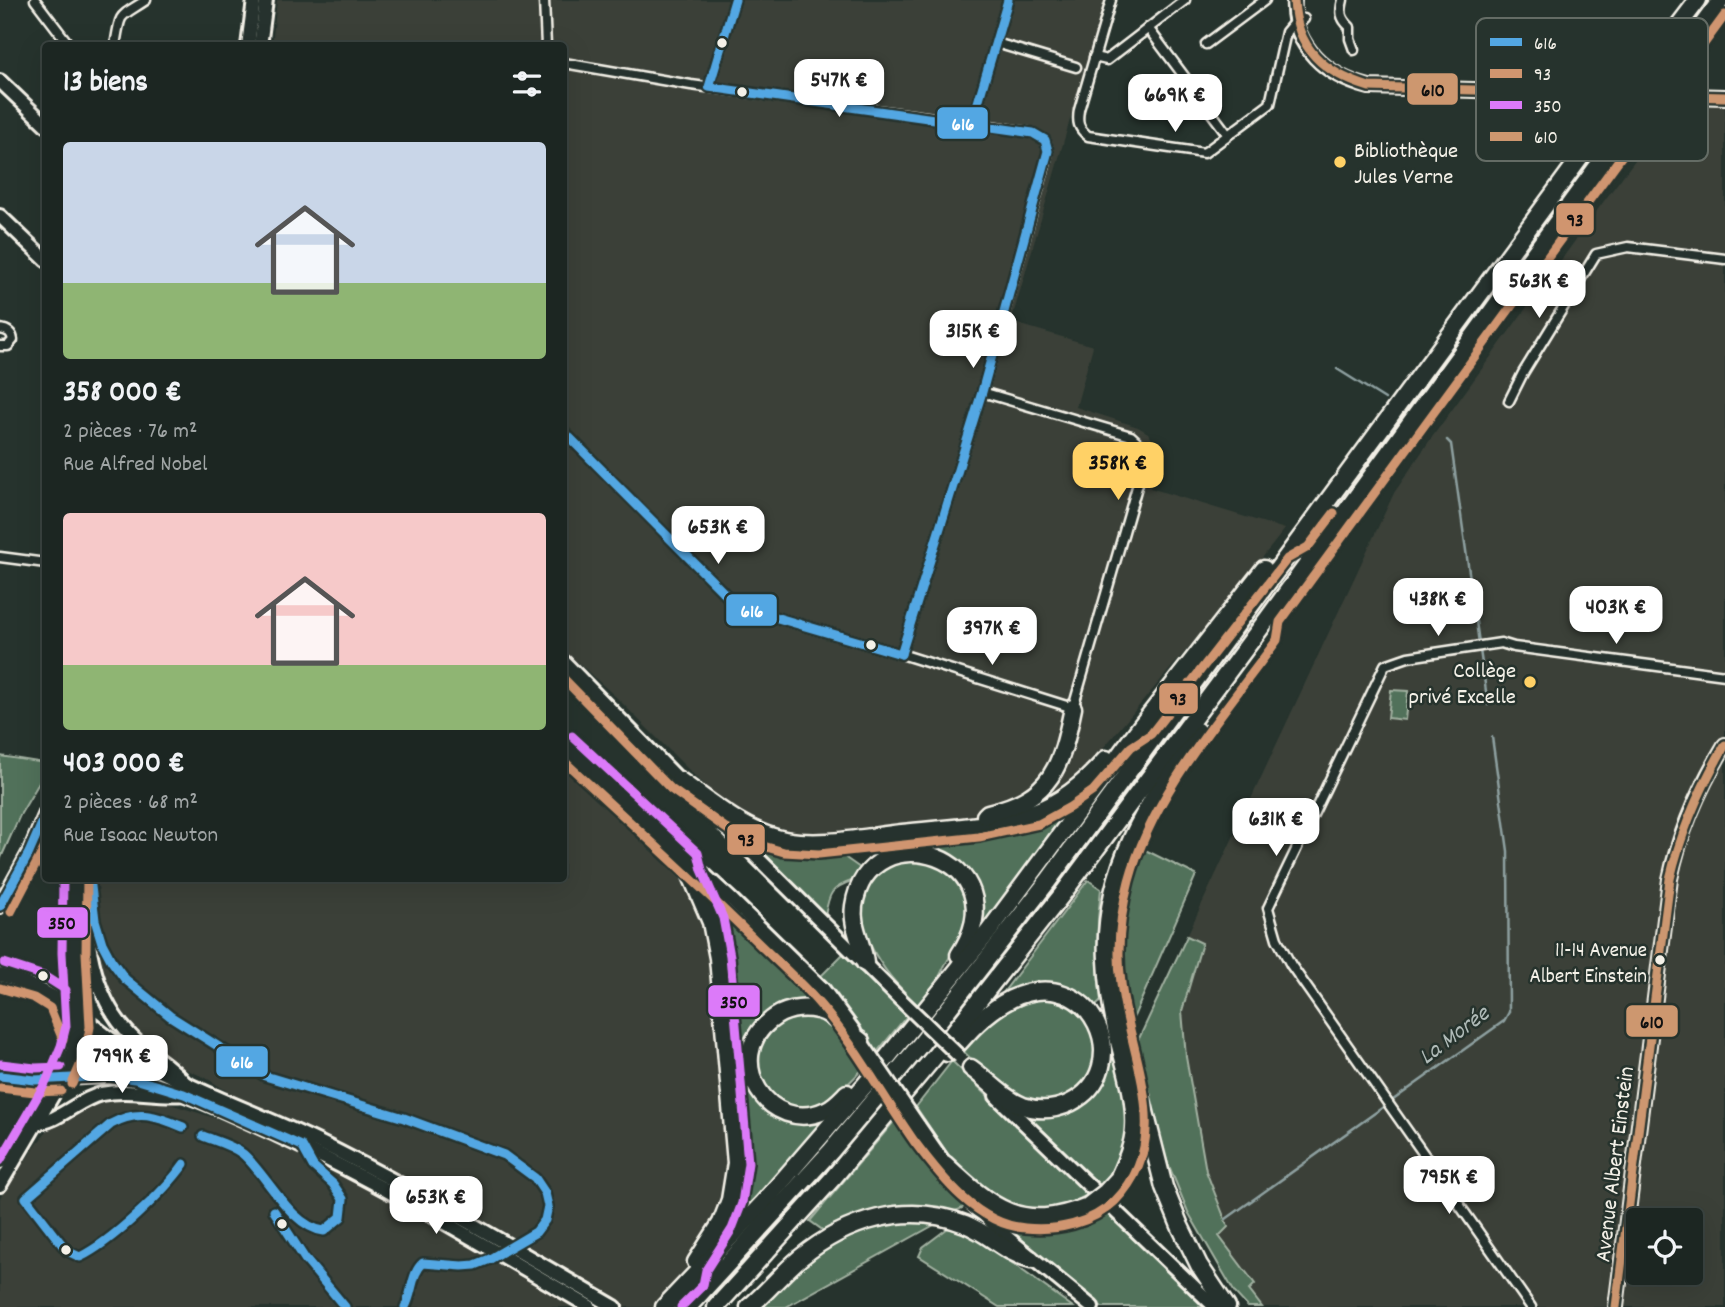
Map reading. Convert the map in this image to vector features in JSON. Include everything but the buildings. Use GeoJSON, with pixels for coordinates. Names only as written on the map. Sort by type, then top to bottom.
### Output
{"type":"FeatureCollection","features":[{"type":"Feature","properties":{"kind":"highway"},"geometry":{"type":"LineString","coordinates":[[1684,18],[1698,0]]}},
{"type":"Feature","properties":{"kind":"highway"},"geometry":{"type":"LineString","coordinates":[[1708,18],[1721,0]]}},
{"type":"Feature","properties":{"kind":"highway"},"geometry":{"type":"LineString","coordinates":[[688,1307],[831,1151],[920,1045],[1048,881],[1578,161]]}},
{"type":"Feature","properties":{"kind":"highway"},"geometry":{"type":"LineString","coordinates":[[716,1307],[832,1178],[935,1056],[1061,896],[1602,161]]}},
{"type":"Feature","properties":{"kind":"highway"},"geometry":{"type":"LineString","coordinates":[[664,1307],[779,1184],[865,1085],[989,931],[1141,726],[1279,549],[1300,538]]}},
{"type":"Feature","properties":{"kind":"highway"},"geometry":{"type":"LineString","coordinates":[[945,1164],[981,1197],[1017,1216],[1041,1219],[1065,1215],[1088,1206],[1118,1179],[1129,1154],[1134,1128],[1132,1094],[1116,1029],[1111,993],[1107,947],[1108,912],[1120,868],[1136,826],[1154,793],[1267,634],[1268,618]]}},
{"type":"Feature","properties":{"kind":"highway"},"geometry":{"type":"LineString","coordinates":[[978,825],[988,813],[1031,797],[1051,777],[1064,752],[1073,708]]}},
{"type":"Feature","properties":{"kind":"highway"},"geometry":{"type":"LineString","coordinates":[[679,780],[740,823],[785,839],[818,842],[978,825],[1035,812],[1064,797],[1086,781],[1123,738],[1141,726]]}},
{"type":"Feature","properties":{"kind":"highway"},"geometry":{"type":"LineString","coordinates":[[865,963],[853,910],[856,893],[863,879],[877,865],[895,855],[918,852],[936,856],[953,865],[967,882],[974,901],[976,920],[970,939],[954,962],[955,974]]}},
{"type":"Feature","properties":{"kind":"highway"},"geometry":{"type":"LineString","coordinates":[[688,860],[690,873],[711,922],[718,958],[736,1163],[727,1207],[714,1236],[694,1266],[693,1278]]}},
{"type":"Feature","properties":{"kind":"highway"},"geometry":{"type":"LineString","coordinates":[[935,1056],[951,1052],[996,1008],[1036,990],[1057,991],[1074,998],[1091,1015],[1101,1035],[1102,1057],[1093,1083],[1080,1097],[1060,1107],[1044,1109],[1017,1103],[971,1068]]}},
{"type":"Feature","properties":{"kind":"highway"},"geometry":{"type":"LineString","coordinates":[[862,1043],[832,1017],[819,1010],[796,1009],[777,1015],[760,1028],[750,1047],[749,1069],[757,1090],[770,1105],[788,1113],[807,1115],[826,1111],[852,1089],[865,1085]]}},
{"type":"Feature","properties":{"kind":"highway"},"geometry":{"type":"LineString","coordinates":[[1116,1029],[1126,1041],[1164,1187],[1199,1265],[1227,1307]]}},
{"type":"Feature","properties":{"kind":"highway"},"geometry":{"type":"LineString","coordinates":[[750,1307],[799,1259],[831,1236],[864,1222],[894,1214],[943,1217],[965,1224],[1012,1254],[1031,1259]]}},
{"type":"Feature","properties":{"kind":"main road"},"geometry":{"type":"LineString","coordinates":[[249,42],[254,0]]}},
{"type":"Feature","properties":{"kind":"main road"},"geometry":{"type":"LineString","coordinates":[[261,42],[266,0]]}},
{"type":"Feature","properties":{"kind":"main road"},"geometry":{"type":"LineString","coordinates":[[1294,0],[1307,47],[1325,68],[1341,78],[1379,88],[1476,89]]}},
{"type":"Feature","properties":{"kind":"main road"},"geometry":{"type":"LineString","coordinates":[[1300,20],[1302,0]]}},
{"type":"Feature","properties":{"kind":"main road"},"geometry":{"type":"LineString","coordinates":[[0,81],[42,121]]}},
{"type":"Feature","properties":{"kind":"main road"},"geometry":{"type":"LineString","coordinates":[[0,216],[42,256]]}},
{"type":"Feature","properties":{"kind":"main road"},"geometry":{"type":"LineString","coordinates":[[567,665],[987,1087],[1215,1307]]}},
{"type":"Feature","properties":{"kind":"main road","name":"Avenue Albert Einstein"},"geometry":{"type":"LineString","coordinates":[[1616,1307],[1670,879],[1692,806],[1725,745]]}},
{"type":"Feature","properties":{"kind":"main road"},"geometry":{"type":"LineString","coordinates":[[567,748],[823,989],[973,1204],[1004,1236],[1092,1307]]}},
{"type":"Feature","properties":{"kind":"main road"},"geometry":{"type":"LineString","coordinates":[[0,906],[17,878],[42,822]]}},
{"type":"Feature","properties":{"kind":"main road"},"geometry":{"type":"LineString","coordinates":[[0,891],[17,878]]}},
{"type":"Feature","properties":{"kind":"main road"},"geometry":{"type":"LineString","coordinates":[[0,1185],[61,1079],[76,1037],[78,1013],[74,953],[75,882]]}},
{"type":"Feature","properties":{"kind":"main road"},"geometry":{"type":"LineString","coordinates":[[85,882],[88,944],[105,999],[131,1037],[174,1069],[184,1088]]}},
{"type":"Feature","properties":{"kind":"main road"},"geometry":{"type":"LineString","coordinates":[[0,975],[39,987],[127,1051],[184,1088],[357,1174],[590,1307]]}},
{"type":"Feature","properties":{"kind":"main road"},"geometry":{"type":"LineString","coordinates":[[60,1000],[76,1037]]}},
{"type":"Feature","properties":{"kind":"main road"},"geometry":{"type":"LineString","coordinates":[[0,1076],[35,1080],[108,1076],[184,1088],[335,1150],[462,1218],[615,1307]]}},
{"type":"Feature","properties":{"kind":"main road"},"geometry":{"type":"LineString","coordinates":[[36,1123],[50,1122],[80,1101],[99,1095],[144,1091],[168,1096],[184,1088]]}},
{"type":"Feature","properties":{"kind":"street"},"geometry":{"type":"LineString","coordinates":[[34,0],[67,42]]}},
{"type":"Feature","properties":{"kind":"street"},"geometry":{"type":"LineString","coordinates":[[116,42],[118,22],[123,12],[146,0]]}},
{"type":"Feature","properties":{"kind":"street"},"geometry":{"type":"LineString","coordinates":[[544,0],[546,42]]}},
{"type":"Feature","properties":{"kind":"street"},"geometry":{"type":"LineString","coordinates":[[709,87],[735,0]]}},
{"type":"Feature","properties":{"kind":"street"},"geometry":{"type":"LineString","coordinates":[[972,123],[1008,0]]}},
{"type":"Feature","properties":{"kind":"street"},"geometry":{"type":"LineString","coordinates":[[1111,0],[1077,122],[1081,130],[1088,136],[1204,153],[1270,104],[1286,32],[1300,20]]}},
{"type":"Feature","properties":{"kind":"street"},"geometry":{"type":"LineString","coordinates":[[1094,57],[1107,60],[1185,0]]}},
{"type":"Feature","properties":{"kind":"street"},"geometry":{"type":"LineString","coordinates":[[1206,44],[1265,0]]}},
{"type":"Feature","properties":{"kind":"street"},"geometry":{"type":"LineString","coordinates":[[1343,0],[1340,12],[1343,21],[1350,27],[1354,50]]}},
{"type":"Feature","properties":{"kind":"street"},"geometry":{"type":"LineString","coordinates":[[1148,29],[1228,135]]}},
{"type":"Feature","properties":{"kind":"street"},"geometry":{"type":"LineString","coordinates":[[996,43],[1076,67]]}},
{"type":"Feature","properties":{"kind":"street"},"geometry":{"type":"LineString","coordinates":[[567,63],[709,87],[972,123],[1033,133],[1045,140],[1048,151],[1045,165],[982,392],[901,654]]}},
{"type":"Feature","properties":{"kind":"street"},"geometry":{"type":"LineString","coordinates":[[1509,401],[1523,373],[1596,254],[1628,247],[1725,259]]}},
{"type":"Feature","properties":{"kind":"street"},"geometry":{"type":"LineString","coordinates":[[0,329],[12,335],[13,340],[8,346],[0,346]]}},
{"type":"Feature","properties":{"kind":"street"},"geometry":{"type":"LineString","coordinates":[[567,435],[737,606],[1073,708],[1145,459],[1143,447],[1131,436],[982,392]]}},
{"type":"Feature","properties":{"kind":"street"},"geometry":{"type":"LineString","coordinates":[[0,557],[42,563]]}},
{"type":"Feature","properties":{"kind":"street"},"geometry":{"type":"LineString","coordinates":[[1531,1307],[1291,965],[1277,939],[1268,908],[1385,665],[1408,657],[1501,643],[1514,648],[1725,675]]}},
{"type":"Feature","properties":{"kind":"shaded area"},"geometry":{"type":"Polygon","coordinates":[[[277,0],[1105,0],[1011,322],[1093,346],[1076,407],[1138,427],[1148,433],[1155,444],[1157,460],[1150,488],[1285,529],[1228,601],[1082,773],[1065,787],[997,817],[817,836],[787,834],[759,825],[734,811],[700,781],[616,697],[567,653],[567,42],[272,42],[277,0]]]}},
{"type":"Feature","properties":{"kind":"shaded area"},"geometry":{"type":"Polygon","coordinates":[[[1708,103],[1725,103],[1725,1307],[1248,1307],[1235,1293],[1188,1212],[1158,1139],[1135,1047],[1394,493],[1634,161],[1708,161],[1708,103]]]}},
{"type":"Feature","properties":{"kind":"shaded area"},"geometry":{"type":"Polygon","coordinates":[[[567,767],[687,878],[706,924],[729,1160],[728,1192],[709,1239],[656,1307],[625,1307],[474,1218],[330,1140],[251,1106],[206,1078],[173,1064],[142,1040],[112,1003],[97,967],[92,937],[91,882],[567,882],[567,767]]]}},
{"type":"Feature","properties":{"kind":"shaded area"},"geometry":{"type":"Polygon","coordinates":[[[145,1098],[167,1103],[259,1132],[380,1193],[579,1307],[0,1307],[0,1198],[48,1129],[62,1118],[95,1102],[145,1098]]]}},
{"type":"Feature","properties":{"kind":"green space"},"geometry":{"type":"Polygon","coordinates":[[[1391,690],[1408,691],[1405,720],[1388,718],[1391,690]]]}},
{"type":"Feature","properties":{"kind":"green space"},"geometry":{"type":"Polygon","coordinates":[[[0,756],[42,763],[42,778],[20,815],[0,860],[0,756]]]}},
{"type":"Feature","properties":{"kind":"green space"},"geometry":{"type":"Polygon","coordinates":[[[1063,807],[1071,813],[987,924],[982,921],[979,899],[955,860],[941,850],[943,836],[1019,825],[1063,807]]]}},
{"type":"Feature","properties":{"kind":"green space"},"geometry":{"type":"Polygon","coordinates":[[[762,841],[830,847],[860,868],[854,880],[832,892],[825,916],[757,848],[762,841]]]}},
{"type":"Feature","properties":{"kind":"green space"},"geometry":{"type":"Polygon","coordinates":[[[1135,845],[1196,875],[1128,1030],[1115,984],[1113,944],[1120,894],[1135,845]]]}},
{"type":"Feature","properties":{"kind":"green space"},"geometry":{"type":"Polygon","coordinates":[[[918,859],[937,864],[951,875],[965,898],[968,914],[962,938],[921,1008],[881,964],[864,927],[862,908],[866,890],[878,874],[892,866],[918,859]]]}},
{"type":"Feature","properties":{"kind":"green space"},"geometry":{"type":"Polygon","coordinates":[[[1088,880],[1101,889],[1097,945],[1101,1001],[1093,1009],[1070,988],[1045,983],[1019,990],[993,1006],[1088,880]]]}},
{"type":"Feature","properties":{"kind":"green space"},"geometry":{"type":"Polygon","coordinates":[[[725,905],[822,1000],[820,1005],[771,1012],[744,1072],[804,1122],[828,1118],[748,1209],[737,1207],[742,1160],[718,925],[725,905]]]}},
{"type":"Feature","properties":{"kind":"green space"},"geometry":{"type":"Polygon","coordinates":[[[1187,936],[1202,943],[1182,1011],[1186,1057],[1206,1171],[1228,1227],[1219,1236],[1255,1284],[1249,1290],[1262,1307],[1248,1307],[1235,1293],[1188,1212],[1158,1139],[1135,1047],[1187,936]]]}},
{"type":"Feature","properties":{"kind":"green space"},"geometry":{"type":"Polygon","coordinates":[[[844,953],[907,1016],[877,1052],[821,976],[844,953]]]}},
{"type":"Feature","properties":{"kind":"green space"},"geometry":{"type":"Polygon","coordinates":[[[1044,999],[1070,1007],[1087,1024],[1092,1035],[1094,1059],[1087,1079],[1074,1094],[1035,1103],[1008,1092],[962,1050],[998,1017],[1020,1006],[1044,999]]]}},
{"type":"Feature","properties":{"kind":"green space"},"geometry":{"type":"Polygon","coordinates":[[[796,1017],[816,1017],[848,1035],[866,1066],[826,1104],[802,1111],[785,1106],[771,1095],[761,1079],[757,1061],[760,1043],[773,1028],[796,1017]]]}},
{"type":"Feature","properties":{"kind":"green space"},"geometry":{"type":"Polygon","coordinates":[[[1114,1050],[1125,1105],[1125,1140],[1113,1173],[1100,1189],[1019,1110],[1058,1113],[1079,1106],[1094,1090],[1114,1050]]]}},
{"type":"Feature","properties":{"kind":"green space"},"geometry":{"type":"Polygon","coordinates":[[[952,1061],[1088,1194],[1065,1207],[1039,1214],[1012,1209],[960,1172],[916,1107],[952,1061]]]}},
{"type":"Feature","properties":{"kind":"green space"},"geometry":{"type":"Polygon","coordinates":[[[902,1112],[966,1206],[939,1213],[902,1208],[883,1209],[824,1231],[810,1221],[902,1112]]]}},
{"type":"Feature","properties":{"kind":"green space"},"geometry":{"type":"Polygon","coordinates":[[[1105,1205],[1210,1307],[1102,1307],[998,1224],[1001,1221],[1033,1228],[1058,1228],[1076,1222],[1105,1205]]]}},
{"type":"Feature","properties":{"kind":"green space"},"geometry":{"type":"Polygon","coordinates":[[[893,1220],[926,1220],[934,1225],[786,1307],[758,1307],[800,1264],[832,1240],[893,1220]]]}},
{"type":"Feature","properties":{"kind":"green space"},"geometry":{"type":"Polygon","coordinates":[[[948,1228],[983,1242],[1073,1307],[999,1307],[919,1256],[923,1247],[948,1228]]]}},
{"type":"Feature","properties":{"kind":"waterway","name":"La Morée"},"geometry":{"type":"LineString","coordinates":[[1337,369],[1385,399]]}},
{"type":"Feature","properties":{"kind":"waterway","name":"La Morée"},"geometry":{"type":"LineString","coordinates":[[1447,440],[1451,444],[1479,643]]}},
{"type":"Feature","properties":{"kind":"waterway","name":"La Morée"},"geometry":{"type":"LineString","coordinates":[[1480,650],[1488,705]]}},
{"type":"Feature","properties":{"kind":"waterway","name":"La Morée"},"geometry":{"type":"LineString","coordinates":[[1226,1219],[1504,1021],[1509,1012],[1508,851],[1492,737]]}},
{"type":"Feature","properties":{"kind":"transit line","name":"616"},"geometry":{"type":"LineString","coordinates":[[735,0],[709,87],[1033,133],[1045,140],[1048,151],[982,392],[901,654]]}},
{"type":"Feature","properties":{"kind":"transit line","name":"616"},"geometry":{"type":"LineString","coordinates":[[972,123],[1008,0]]}},
{"type":"Feature","properties":{"kind":"transit line","name":"610"},"geometry":{"type":"LineString","coordinates":[[1294,0],[1300,32],[1315,57],[1353,81],[1369,87],[1476,90]]}},
{"type":"Feature","properties":{"kind":"transit line","name":"93"},"geometry":{"type":"LineString","coordinates":[[1708,38],[1725,15]]}},
{"type":"Feature","properties":{"kind":"transit line","name":"610"},"geometry":{"type":"LineString","coordinates":[[1708,97],[1725,97]]}},
{"type":"Feature","properties":{"kind":"transit line","name":"93"},"geometry":{"type":"LineString","coordinates":[[567,764],[815,999],[854,1050],[914,1141],[948,1183],[976,1208],[1008,1225],[1025,1228],[1061,1227],[1106,1209],[1133,1177],[1143,1151],[1146,1124],[1144,1096],[1126,1010],[1119,944],[1129,881],[1155,816],[1192,754],[1277,640],[1280,622],[1618,161]]}},
{"type":"Feature","properties":{"kind":"transit line","name":"616"},"geometry":{"type":"LineString","coordinates":[[567,435],[737,606],[901,654]]}},
{"type":"Feature","properties":{"kind":"transit line","name":"93"},"geometry":{"type":"LineString","coordinates":[[567,682],[671,789],[734,834],[753,843],[784,852],[819,854],[979,837],[1039,824],[1093,791],[1131,747],[1151,734],[1287,559],[1308,547],[1334,513]]}},
{"type":"Feature","properties":{"kind":"transit line","name":"350"},"geometry":{"type":"LineString","coordinates":[[572,736],[698,853],[702,870],[723,918],[730,956],[748,1163],[742,1203],[732,1229],[706,1270],[703,1285],[681,1307]]}},
{"type":"Feature","properties":{"kind":"transit line","name":"610"},"geometry":{"type":"LineString","coordinates":[[1616,1307],[1670,879],[1692,810],[1725,745]]}},
{"type":"Feature","properties":{"kind":"transit line","name":"616"},"geometry":{"type":"LineString","coordinates":[[0,906],[42,823]]}},
{"type":"Feature","properties":{"kind":"transit line","name":"93"},"geometry":{"type":"LineString","coordinates":[[11,912],[42,853]]}},
{"type":"Feature","properties":{"kind":"transit line","name":"350"},"geometry":{"type":"LineString","coordinates":[[0,1161],[46,1082],[66,1026],[62,953],[63,882]]}},
{"type":"Feature","properties":{"kind":"transit line","name":"93"},"geometry":{"type":"LineString","coordinates":[[72,1084],[85,1054],[90,1027],[86,953],[87,882]]}},
{"type":"Feature","properties":{"kind":"transit line","name":"616"},"geometry":{"type":"LineString","coordinates":[[90,882],[95,920],[111,960],[125,979],[170,1016],[265,1076],[404,1118],[504,1155],[535,1178],[545,1193],[548,1206],[545,1220],[536,1232],[475,1265],[423,1263],[416,1272],[405,1307]]}},
{"type":"Feature","properties":{"kind":"transit line","name":"350"},"geometry":{"type":"LineString","coordinates":[[4,963],[44,976],[66,990]]}},
{"type":"Feature","properties":{"kind":"transit line","name":"93"},"geometry":{"type":"LineString","coordinates":[[0,988],[34,998],[50,1008],[63,1040]]}},
{"type":"Feature","properties":{"kind":"transit line","name":"350"},"geometry":{"type":"LineString","coordinates":[[1,1064],[35,1068],[61,1067]]}},
{"type":"Feature","properties":{"kind":"transit line","name":"616"},"geometry":{"type":"LineString","coordinates":[[0,1076],[35,1080],[108,1076],[135,1079],[184,1094],[302,1146],[313,1166],[333,1184],[343,1199],[341,1217],[324,1231],[312,1227],[290,1210],[243,1154],[203,1136]]}},
{"type":"Feature","properties":{"kind":"transit line","name":"93"},"geometry":{"type":"LineString","coordinates":[[0,1088],[35,1092],[61,1091]]}},
{"type":"Feature","properties":{"kind":"transit line","name":"616"},"geometry":{"type":"LineString","coordinates":[[183,1127],[147,1116],[120,1119],[26,1198],[67,1251],[80,1257],[107,1240],[136,1215],[184,1164]]}},
{"type":"Feature","properties":{"kind":"transit line","name":"616"},"geometry":{"type":"LineString","coordinates":[[274,1211],[305,1259],[345,1307]]}},
{"type":"Feature","properties":{"kind":"place","name":"Bibliothèque Jules Verne"},"geometry":{"type":"Point","coordinates":[1340,162]}},
{"type":"Feature","properties":{"kind":"place","name":"Collège privé Excelle"},"geometry":{"type":"Point","coordinates":[1530,682]}},
{"type":"Feature","properties":{"kind":"place","name":"11-14 Avenue Albert Einstein"},"geometry":{"type":"Point","coordinates":[1660,960]}}]}
